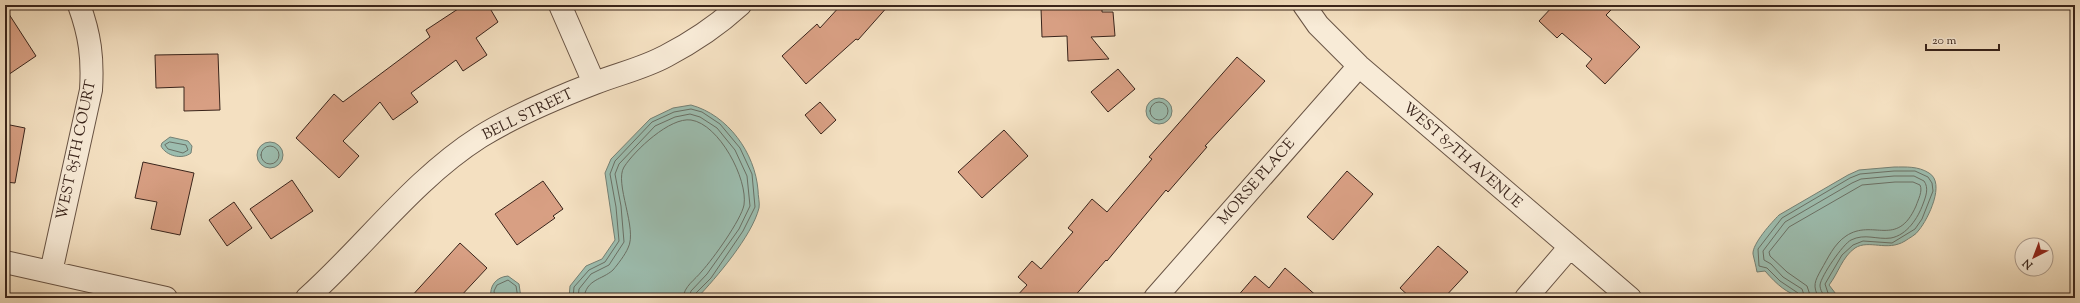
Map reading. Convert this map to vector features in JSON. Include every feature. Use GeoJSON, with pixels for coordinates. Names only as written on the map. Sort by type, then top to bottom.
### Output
{"type":"FeatureCollection","features":[{"type":"Feature","properties":{"kind":"street","name":"WEST 85TH COURT"},"geometry":{"type":"LineString","coordinates":[[51,272],[92,90],[93,62],[88,28],[79,5]]}},
{"type":"Feature","properties":{"kind":"street"},"geometry":{"type":"LineString","coordinates":[[560,5],[594,83]]}},
{"type":"Feature","properties":{"kind":"street","name":"BELL STREET"},"geometry":{"type":"LineString","coordinates":[[308,298],[338,270],[443,164],[480,137],[520,115],[594,83],[665,57],[717,26],[740,5]]}},
{"type":"Feature","properties":{"kind":"street","name":"WEST 87TH AVENUE"},"geometry":{"type":"LineString","coordinates":[[1304,5],[1318,25],[1359,66],[1630,298]]}},
{"type":"Feature","properties":{"kind":"street","name":"MORSE PLACE"},"geometry":{"type":"LineString","coordinates":[[1155,298],[1359,66]]}},
{"type":"Feature","properties":{"kind":"street"},"geometry":{"type":"LineString","coordinates":[[1526,298],[1570,248]]}},
{"type":"Feature","properties":{"kind":"street"},"geometry":{"type":"LineString","coordinates":[[5,262],[166,298]]}},
{"type":"Feature","properties":{"kind":"water"},"geometry":{"type":"Polygon","coordinates":[[[1159,98],[1168,102],[1172,111],[1168,120],[1159,124],[1150,120],[1146,111],[1150,102],[1159,98]]]}},
{"type":"Feature","properties":{"kind":"water"},"geometry":{"type":"Polygon","coordinates":[[[691,105],[717,117],[728,127],[745,149],[756,176],[759,208],[749,231],[741,244],[723,268],[697,298],[569,298],[570,286],[586,266],[602,259],[615,240],[605,173],[611,159],[650,119],[673,108],[691,105]]]}},
{"type":"Feature","properties":{"kind":"water"},"geometry":{"type":"Polygon","coordinates":[[[170,137],[188,141],[192,146],[191,153],[183,156],[174,156],[163,149],[161,146],[162,143],[170,137]]]}},
{"type":"Feature","properties":{"kind":"water"},"geometry":{"type":"Polygon","coordinates":[[[270,142],[279,146],[283,155],[279,164],[270,168],[261,164],[257,155],[261,146],[270,142]]]}},
{"type":"Feature","properties":{"kind":"water"},"geometry":{"type":"Polygon","coordinates":[[[1912,167],[1921,169],[1929,173],[1934,178],[1936,193],[1931,210],[1918,232],[1905,241],[1898,244],[1885,246],[1866,245],[1855,248],[1843,261],[1829,285],[1839,298],[1798,296],[1782,288],[1765,271],[1757,272],[1753,254],[1754,250],[1763,233],[1779,215],[1859,170],[1912,167]]]}},
{"type":"Feature","properties":{"kind":"water"},"geometry":{"type":"Polygon","coordinates":[[[508,276],[519,284],[521,298],[491,298],[491,290],[494,283],[500,278],[508,276]]]}},
{"type":"Feature","properties":{"kind":"building"},"geometry":{"type":"Polygon","coordinates":[[[464,5],[488,5],[498,22],[476,38],[487,55],[463,71],[456,60],[411,93],[418,102],[393,120],[380,102],[343,141],[359,156],[339,178],[296,138],[334,94],[343,102],[430,37],[426,30],[464,5]]]}},
{"type":"Feature","properties":{"kind":"building"},"geometry":{"type":"Polygon","coordinates":[[[841,5],[889,5],[858,40],[856,39],[806,84],[782,56],[817,24],[820,28],[841,5]]]}},
{"type":"Feature","properties":{"kind":"building"},"geometry":{"type":"Polygon","coordinates":[[[1065,5],[1102,5],[1102,12],[1113,12],[1115,36],[1091,37],[1109,59],[1068,61],[1067,36],[1042,37],[1041,8],[1065,7],[1065,5]]]}},
{"type":"Feature","properties":{"kind":"building"},"geometry":{"type":"Polygon","coordinates":[[[1554,5],[1616,5],[1606,15],[1640,47],[1605,84],[1586,66],[1592,59],[1562,33],[1557,38],[1539,21],[1554,5]]]}},
{"type":"Feature","properties":{"kind":"building"},"geometry":{"type":"Polygon","coordinates":[[[5,8],[36,56],[5,77],[5,8]]]}},
{"type":"Feature","properties":{"kind":"building"},"geometry":{"type":"Polygon","coordinates":[[[218,54],[220,110],[184,111],[184,87],[156,88],[155,55],[218,54]]]}},
{"type":"Feature","properties":{"kind":"building"},"geometry":{"type":"Polygon","coordinates":[[[1237,57],[1265,81],[1205,146],[1207,147],[1168,192],[1166,190],[1107,261],[1106,260],[1073,298],[1015,298],[1027,285],[1018,277],[1032,261],[1041,269],[1073,232],[1068,228],[1092,199],[1107,212],[1152,159],[1149,157],[1237,57]]]}},
{"type":"Feature","properties":{"kind":"building"},"geometry":{"type":"Polygon","coordinates":[[[1118,69],[1135,89],[1108,112],[1091,92],[1118,69]]]}},
{"type":"Feature","properties":{"kind":"building"},"geometry":{"type":"Polygon","coordinates":[[[820,102],[836,120],[821,134],[805,115],[820,102]]]}},
{"type":"Feature","properties":{"kind":"building"},"geometry":{"type":"Polygon","coordinates":[[[5,124],[25,128],[15,183],[5,182],[5,124]]]}},
{"type":"Feature","properties":{"kind":"building"},"geometry":{"type":"Polygon","coordinates":[[[1004,130],[1028,156],[982,198],[958,172],[1004,130]]]}},
{"type":"Feature","properties":{"kind":"building"},"geometry":{"type":"Polygon","coordinates":[[[143,162],[194,173],[180,235],[151,229],[157,202],[135,198],[143,162]]]}},
{"type":"Feature","properties":{"kind":"building"},"geometry":{"type":"Polygon","coordinates":[[[1347,171],[1373,194],[1333,240],[1307,217],[1347,171]]]}},
{"type":"Feature","properties":{"kind":"building"},"geometry":{"type":"Polygon","coordinates":[[[292,180],[313,211],[271,239],[250,209],[292,180]]]}},
{"type":"Feature","properties":{"kind":"building"},"geometry":{"type":"Polygon","coordinates":[[[543,181],[563,209],[553,216],[555,218],[517,245],[495,214],[543,181]]]}},
{"type":"Feature","properties":{"kind":"building"},"geometry":{"type":"Polygon","coordinates":[[[234,202],[252,228],[227,246],[209,220],[234,202]]]}},
{"type":"Feature","properties":{"kind":"building"},"geometry":{"type":"Polygon","coordinates":[[[460,243],[487,268],[459,298],[410,298],[460,243]]]}},
{"type":"Feature","properties":{"kind":"building"},"geometry":{"type":"Polygon","coordinates":[[[1438,246],[1468,272],[1444,298],[1411,298],[1400,288],[1438,246]]]}},
{"type":"Feature","properties":{"kind":"building"},"geometry":{"type":"Polygon","coordinates":[[[1285,268],[1319,298],[1236,298],[1255,276],[1269,288],[1285,268]]]}}]}
